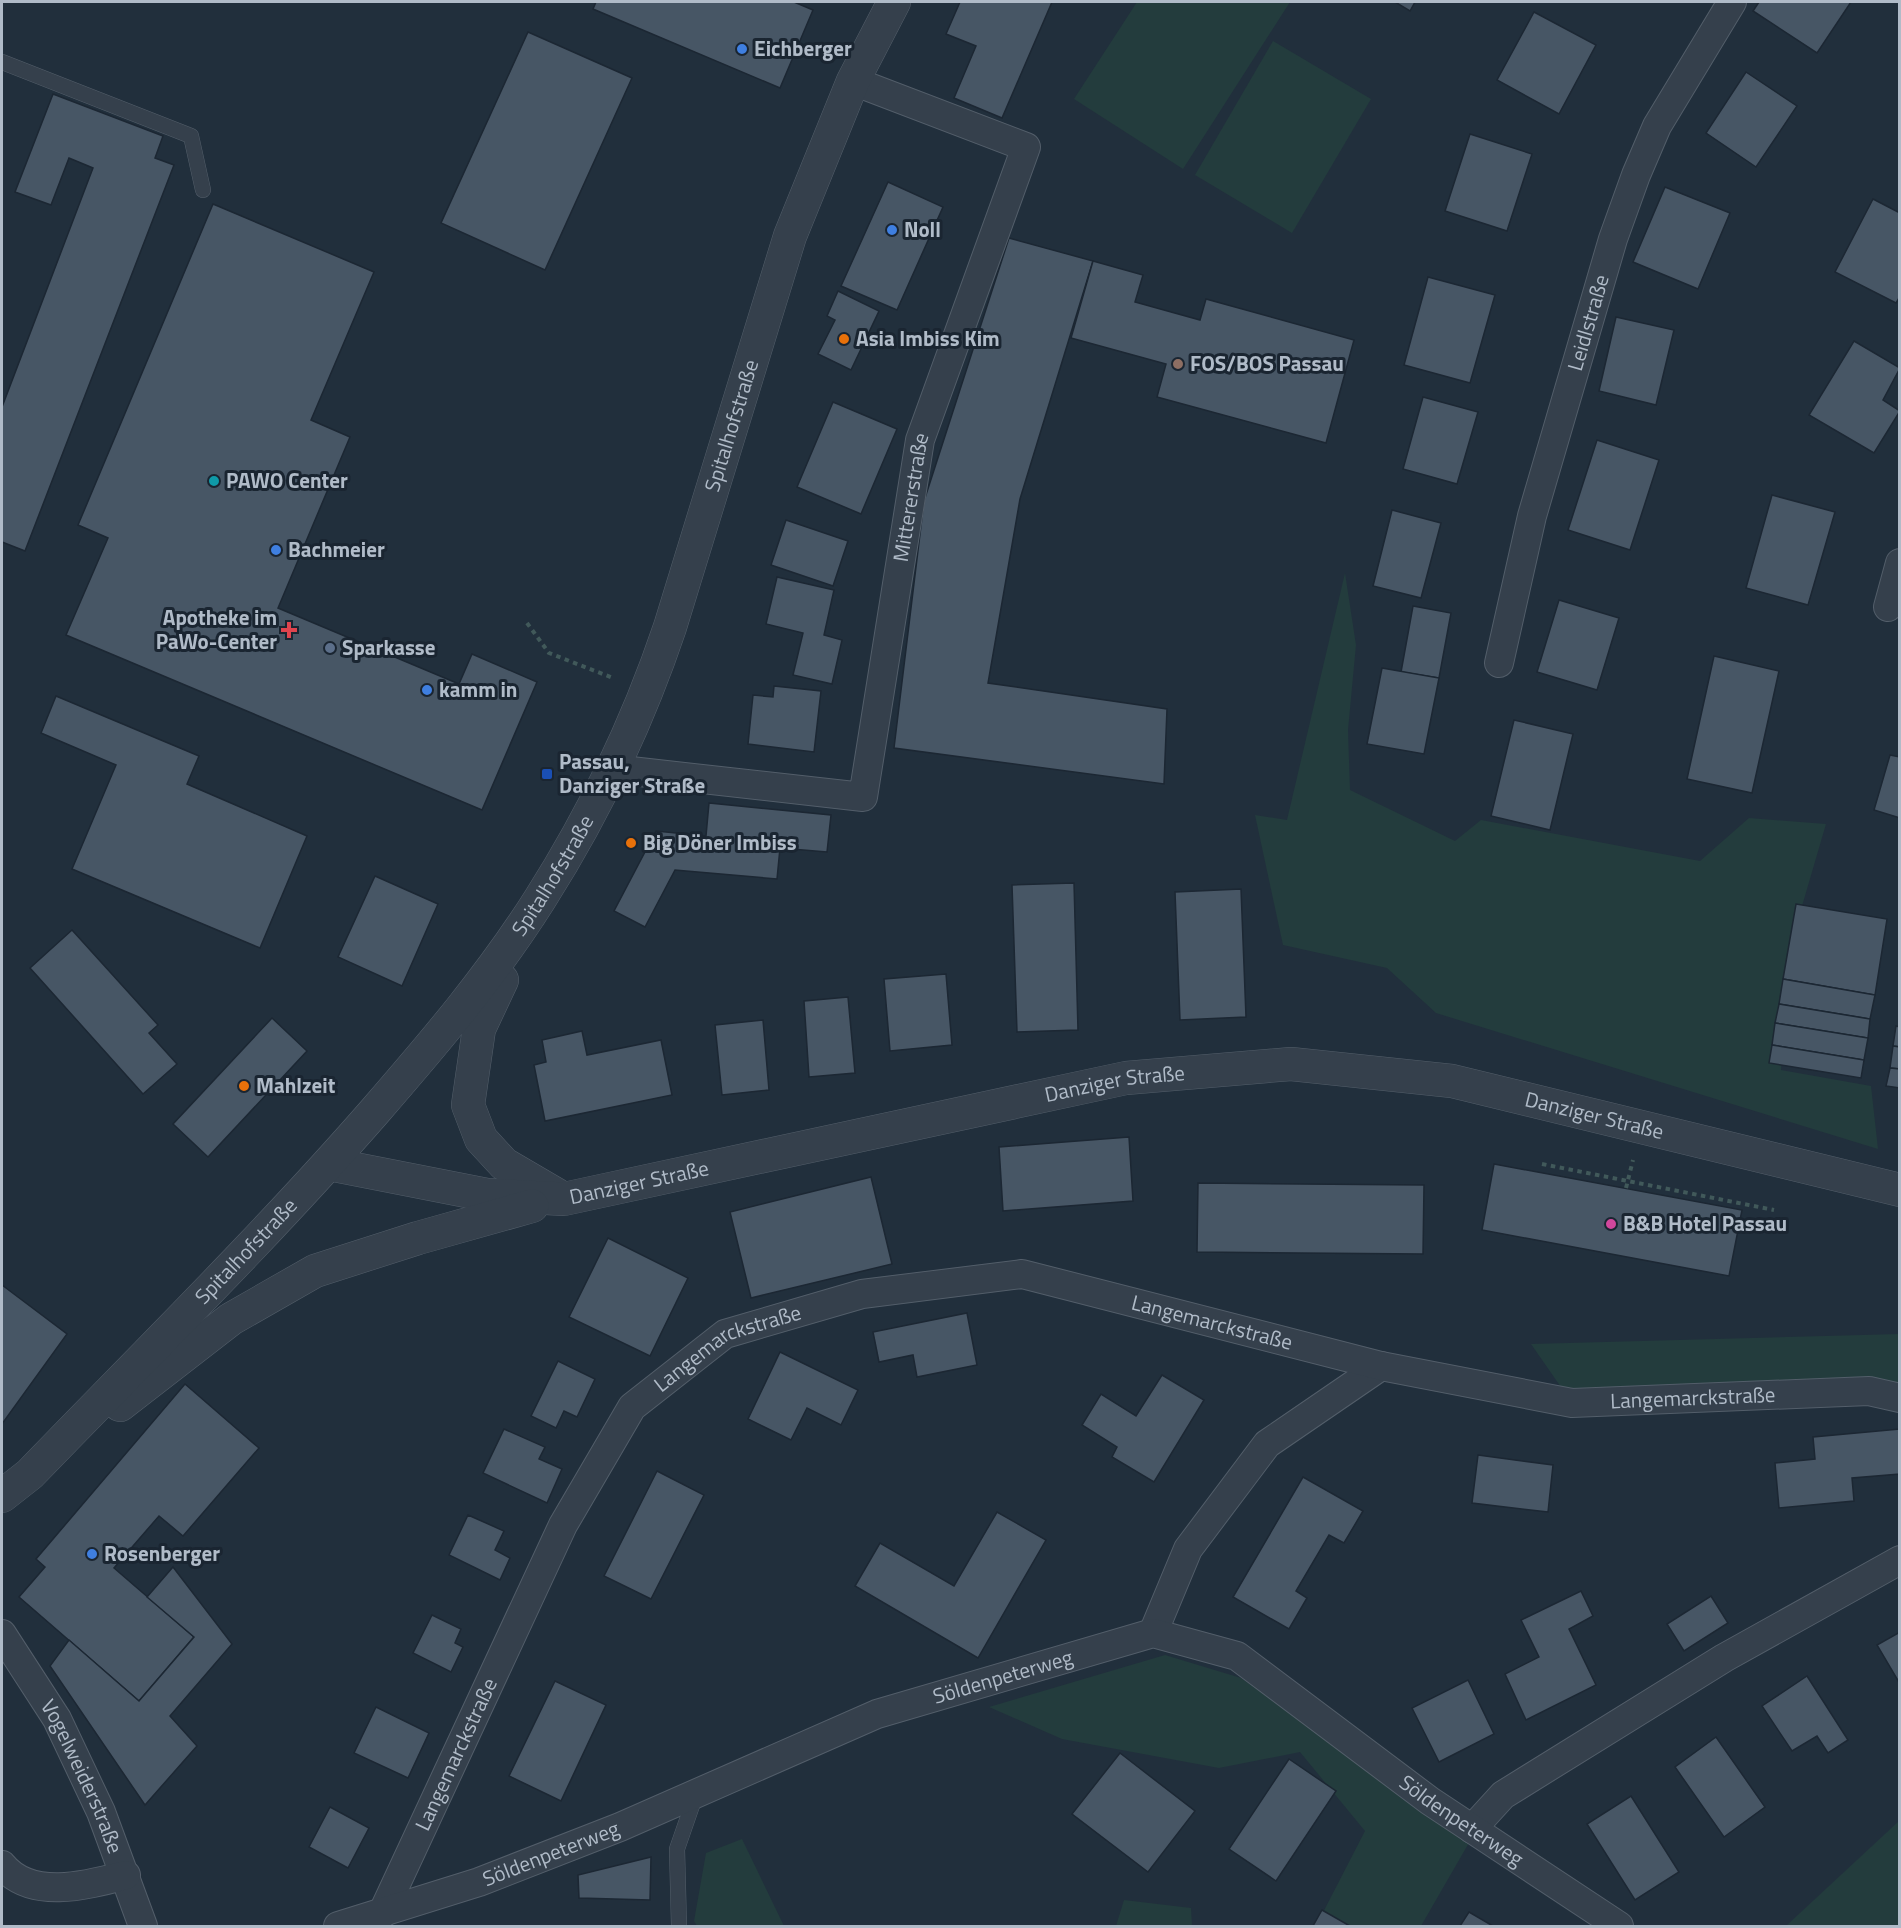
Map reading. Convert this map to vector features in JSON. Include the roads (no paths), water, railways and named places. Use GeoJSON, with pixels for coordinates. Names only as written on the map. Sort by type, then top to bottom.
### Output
{"type":"FeatureCollection","features":[{"type":"Feature","properties":{"kind":"street","name":"Spitalhofstraße"},"geometry":{"type":"LineString","coordinates":[[2,1496],[30,1474],[249,1251],[329,1164],[456,1019],[541,899],[613,769],[647,691],[674,616],[790,236],[853,81],[894,2]]}},
{"type":"Feature","properties":{"kind":"street","name":"Leidlstraße"},"geometry":{"type":"LineString","coordinates":[[1499,663],[1532,516],[1613,239],[1657,126],[1731,2]]}},
{"type":"Feature","properties":{"kind":"street","name":"Mittererstraße"},"geometry":{"type":"LineString","coordinates":[[613,769],[863,797],[920,440],[1026,147],[853,81]]}},
{"type":"Feature","properties":{"kind":"street"},"geometry":{"type":"LineString","coordinates":[[1888,606],[1899,563]]}},
{"type":"Feature","properties":{"kind":"street"},"geometry":{"type":"LineString","coordinates":[[541,899],[479,1029],[468,1105],[480,1139],[504,1164],[562,1198]]}},
{"type":"Feature","properties":{"kind":"street","name":"Danziger Straße"},"geometry":{"type":"LineString","coordinates":[[329,1164],[487,1195],[562,1198],[1126,1078],[1291,1064],[1452,1081],[1899,1190]]}},
{"type":"Feature","properties":{"kind":"street"},"geometry":{"type":"LineString","coordinates":[[30,1474],[231,1319],[315,1271],[418,1238],[562,1198]]}},
{"type":"Feature","properties":{"kind":"street","name":"Langemarckstraße"},"geometry":{"type":"LineString","coordinates":[[382,1914],[562,1525],[632,1407],[725,1334],[862,1294],[1022,1274],[1381,1366],[1572,1403],[1869,1390],[1899,1398]]}},
{"type":"Feature","properties":{"kind":"street"},"geometry":{"type":"LineString","coordinates":[[1153,1633],[1188,1549],[1267,1444],[1381,1366]]}},
{"type":"Feature","properties":{"kind":"street"},"geometry":{"type":"LineString","coordinates":[[1473,1829],[1503,1795],[1724,1658],[1899,1560]]}},
{"type":"Feature","properties":{"kind":"street","name":"Söldenpeterweg"},"geometry":{"type":"LineString","coordinates":[[338,1926],[479,1882],[620,1827],[877,1714],[1153,1633],[1237,1656],[1430,1801],[1619,1926]]}},
{"type":"Feature","properties":{"kind":"street","name":"Vogelweiderstraße"},"geometry":{"type":"LineString","coordinates":[[2,1634],[57,1719],[101,1812],[143,1926]]}},
{"type":"Feature","properties":{"kind":"street"},"geometry":{"type":"LineString","coordinates":[[2,1865],[21,1882],[40,1886],[86,1886],[126,1875]]}},
{"type":"Feature","properties":{"kind":"lane"},"geometry":{"type":"LineString","coordinates":[[2,62],[191,136],[203,190]]}},
{"type":"Feature","properties":{"kind":"lane"},"geometry":{"type":"LineString","coordinates":[[679,1926],[676,1849],[696,1794]]}},
{"type":"Feature","properties":{"kind":"place","name":"Eichberger"},"geometry":{"type":"Point","coordinates":[742,49]}},
{"type":"Feature","properties":{"kind":"place","name":"Noll"},"geometry":{"type":"Point","coordinates":[892,230]}},
{"type":"Feature","properties":{"kind":"place","name":"Asia Imbiss Kim"},"geometry":{"type":"Point","coordinates":[844,339]}},
{"type":"Feature","properties":{"kind":"place","name":"FOS/BOS Passau"},"geometry":{"type":"Point","coordinates":[1178,364]}},
{"type":"Feature","properties":{"kind":"place","name":"PAWO Center"},"geometry":{"type":"Point","coordinates":[214,481]}},
{"type":"Feature","properties":{"kind":"place","name":"Bachmeier"},"geometry":{"type":"Point","coordinates":[276,550]}},
{"type":"Feature","properties":{"kind":"place","name":"Apotheke im PaWo-Center"},"geometry":{"type":"Point","coordinates":[289,630]}},
{"type":"Feature","properties":{"kind":"place","name":"Sparkasse"},"geometry":{"type":"Point","coordinates":[330,648]}},
{"type":"Feature","properties":{"kind":"place","name":"kamm in"},"geometry":{"type":"Point","coordinates":[427,690]}},
{"type":"Feature","properties":{"kind":"place","name":"Passau, Danziger Straße"},"geometry":{"type":"Point","coordinates":[547,774]}},
{"type":"Feature","properties":{"kind":"place","name":"Big Döner Imbiss"},"geometry":{"type":"Point","coordinates":[631,843]}},
{"type":"Feature","properties":{"kind":"place","name":"Mahlzeit"},"geometry":{"type":"Point","coordinates":[244,1086]}},
{"type":"Feature","properties":{"kind":"place","name":"B&B Hotel Passau"},"geometry":{"type":"Point","coordinates":[1611,1224]}},
{"type":"Feature","properties":{"kind":"place","name":"Rosenberger"},"geometry":{"type":"Point","coordinates":[92,1554]}}]}
